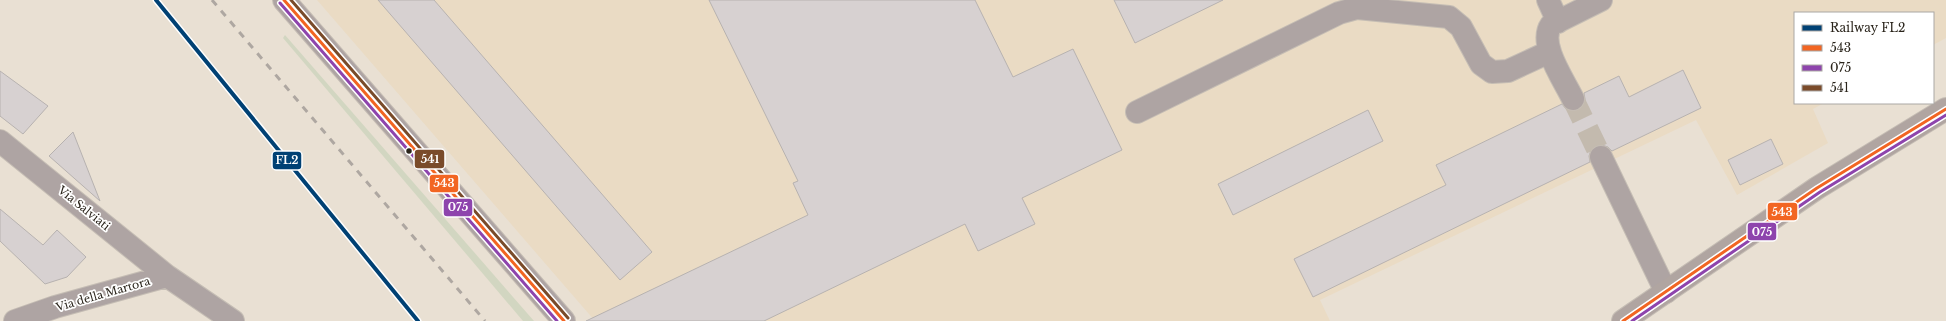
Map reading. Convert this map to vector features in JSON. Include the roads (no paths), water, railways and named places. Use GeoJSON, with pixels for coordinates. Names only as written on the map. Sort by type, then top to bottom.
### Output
{"type":"FeatureCollection","features":[{"type":"Feature","properties":{"kind":"main road"},"geometry":{"type":"LineString","coordinates":[[1623,321],[1817,188],[1946,109]]}},
{"type":"Feature","properties":{"kind":"street"},"geometry":{"type":"LineString","coordinates":[[284,0],[564,321]]}},
{"type":"Feature","properties":{"kind":"street"},"geometry":{"type":"LineString","coordinates":[[1548,0],[1558,22]]}},
{"type":"Feature","properties":{"kind":"street"},"geometry":{"type":"LineString","coordinates":[[1573,99],[1549,52],[1546,38],[1547,31],[1551,25],[1601,0]]}},
{"type":"Feature","properties":{"kind":"street"},"geometry":{"type":"LineString","coordinates":[[1137,112],[1339,13],[1357,8],[1449,17],[1461,27],[1480,64],[1492,72],[1508,70],[1549,52]]}},
{"type":"Feature","properties":{"kind":"street","name":"Via Salviati"},"geometry":{"type":"LineString","coordinates":[[0,141],[167,276],[233,321]]}},
{"type":"Feature","properties":{"kind":"street"},"geometry":{"type":"LineString","coordinates":[[1601,157],[1666,292]]}},
{"type":"Feature","properties":{"kind":"street","name":"Via della Martora"},"geometry":{"type":"LineString","coordinates":[[16,321],[54,307],[167,276]]}},
{"type":"Feature","properties":{"kind":"tunnel"},"geometry":{"type":"LineString","coordinates":[[1573,99],[1601,157]]}},
{"type":"Feature","properties":{"kind":"railway"},"geometry":{"type":"LineString","coordinates":[[212,0],[485,321]]}},
{"type":"Feature","properties":{"kind":"rail line","name":"FL2"},"geometry":{"type":"LineString","coordinates":[[156,0],[418,321]]}}]}
